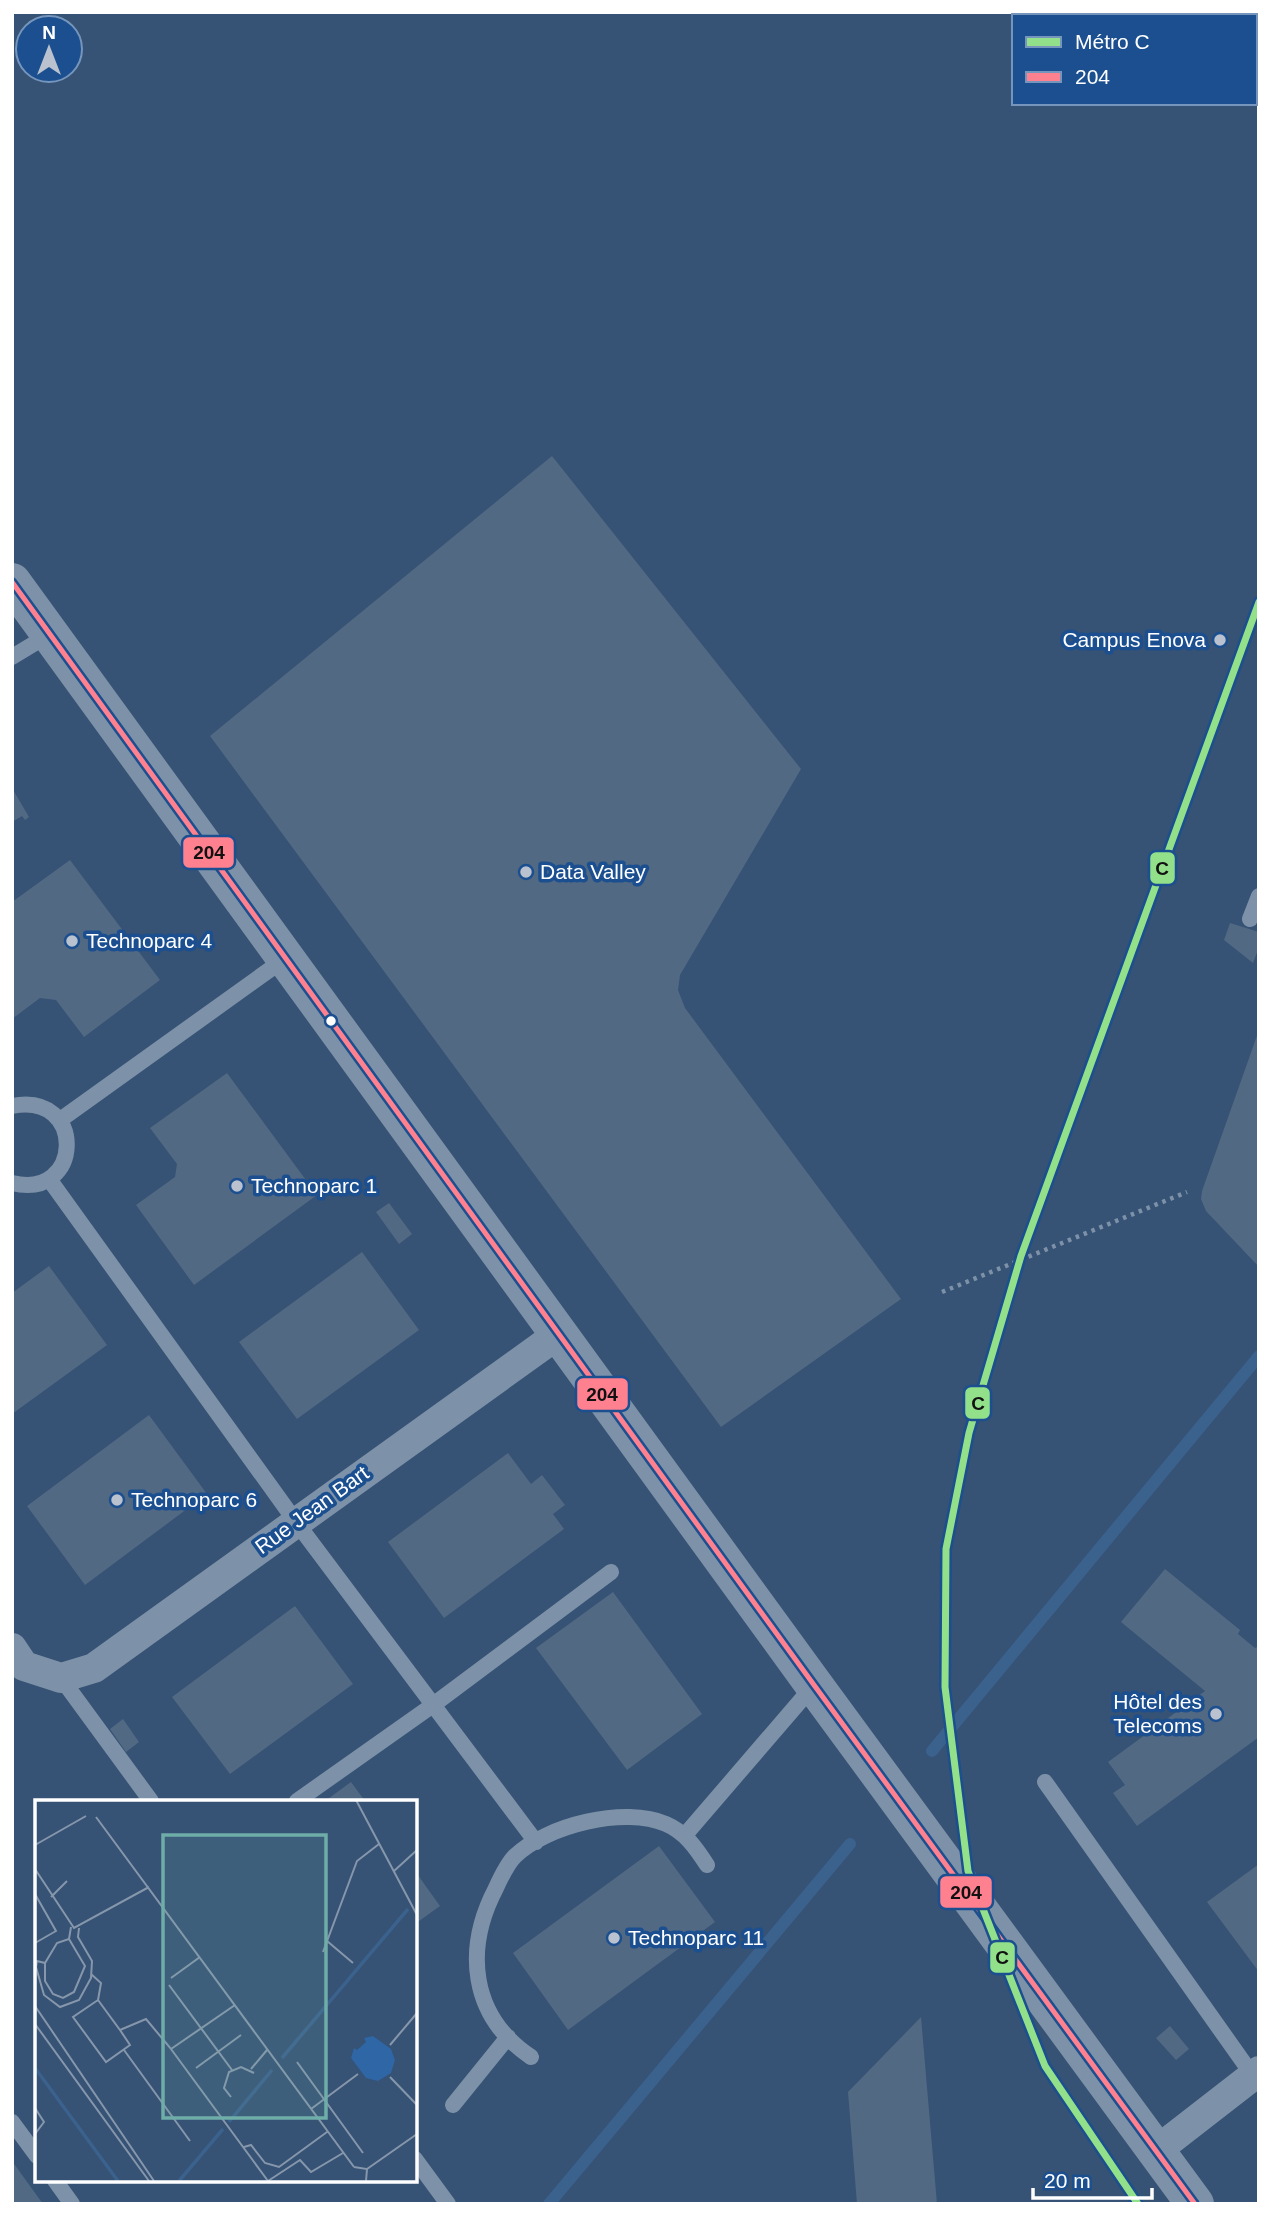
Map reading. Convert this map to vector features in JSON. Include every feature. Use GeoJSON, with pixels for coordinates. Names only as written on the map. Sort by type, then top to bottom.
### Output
{"type":"FeatureCollection","features":[{"type":"Feature","properties":{"kind":"street"},"geometry":{"type":"LineString","coordinates":[[12,582],[517,1278],[1195,2204]]}},
{"type":"Feature","properties":{"kind":"street","name":"Rue Jean Bart"},"geometry":{"type":"LineString","coordinates":[[61,1678],[94,1668],[559,1333]]}},
{"type":"Feature","properties":{"kind":"street"},"geometry":{"type":"LineString","coordinates":[[12,1648],[24,1666],[61,1678]]}},
{"type":"Feature","properties":{"kind":"street"},"geometry":{"type":"LineString","coordinates":[[1156,2151],[1256,2077]]}},
{"type":"Feature","properties":{"kind":"lane"},"geometry":{"type":"LineString","coordinates":[[12,657],[50,634]]}},
{"type":"Feature","properties":{"kind":"lane"},"geometry":{"type":"LineString","coordinates":[[1250,919],[1259,896]]}},
{"type":"Feature","properties":{"kind":"lane"},"geometry":{"type":"LineString","coordinates":[[60,1120],[286,958]]}},
{"type":"Feature","properties":{"kind":"lane"},"geometry":{"type":"LineString","coordinates":[[12,1106],[38,1105],[50,1111],[60,1120],[66,1132],[68,1146],[59,1171],[49,1179],[36,1185],[12,1184]]}},
{"type":"Feature","properties":{"kind":"lane"},"geometry":{"type":"LineString","coordinates":[[49,1179],[296,1522],[536,1842]]}},
{"type":"Feature","properties":{"kind":"lane"},"geometry":{"type":"LineString","coordinates":[[298,1800],[433,1705],[611,1572]]}},
{"type":"Feature","properties":{"kind":"lane"},"geometry":{"type":"LineString","coordinates":[[61,1678],[150,1800]]}},
{"type":"Feature","properties":{"kind":"lane"},"geometry":{"type":"LineString","coordinates":[[685,1835],[814,1685]]}},
{"type":"Feature","properties":{"kind":"lane"},"geometry":{"type":"LineString","coordinates":[[1045,1782],[1256,2077]]}},
{"type":"Feature","properties":{"kind":"lane"},"geometry":{"type":"LineString","coordinates":[[531,2057],[516,2047],[486,2007],[478,1983],[475,1952],[481,1924],[503,1873],[515,1856],[559,1829],[607,1817],[665,1823],[685,1835],[707,1865]]}},
{"type":"Feature","properties":{"kind":"lane"},"geometry":{"type":"LineString","coordinates":[[453,2105],[508,2037]]}},
{"type":"Feature","properties":{"kind":"lane"},"geometry":{"type":"LineString","coordinates":[[12,2122],[35,2153]]}},
{"type":"Feature","properties":{"kind":"lane"},"geometry":{"type":"LineString","coordinates":[[416,2160],[448,2204]]}},
{"type":"Feature","properties":{"kind":"lane"},"geometry":{"type":"LineString","coordinates":[[55,2181],[72,2204]]}},
{"type":"Feature","properties":{"kind":"path"},"geometry":{"type":"LineString","coordinates":[[942,1292],[1187,1192]]}},
{"type":"Feature","properties":{"kind":"building","name":"Data Valley"},"geometry":{"type":"Polygon","coordinates":[[[552,456],[801,769],[680,975],[678,990],[685,1008],[901,1299],[721,1427],[210,736],[552,456]]]}},
{"type":"Feature","properties":{"kind":"building"},"geometry":{"type":"Polygon","coordinates":[[[12,788],[29,817],[25,820],[22,816],[12,822],[12,788]]]}},
{"type":"Feature","properties":{"kind":"building","name":"Technoparc 4"},"geometry":{"type":"Polygon","coordinates":[[[70,860],[160,980],[84,1037],[56,1000],[40,998],[12,1019],[12,902],[70,860]]]}},
{"type":"Feature","properties":{"kind":"building"},"geometry":{"type":"Polygon","coordinates":[[[1230,923],[1259,932],[1259,947],[1253,963],[1224,940],[1230,923]]]}},
{"type":"Feature","properties":{"kind":"building"},"geometry":{"type":"Polygon","coordinates":[[[1259,1030],[1259,1267],[1206,1211],[1201,1199],[1259,1030]]]}},
{"type":"Feature","properties":{"kind":"building","name":"Technoparc 1"},"geometry":{"type":"Polygon","coordinates":[[[227,1073],[317,1195],[194,1285],[136,1205],[175,1177],[177,1164],[150,1128],[227,1073]]]}},
{"type":"Feature","properties":{"kind":"building"},"geometry":{"type":"Polygon","coordinates":[[[389,1203],[412,1234],[399,1244],[376,1212],[389,1203]]]}},
{"type":"Feature","properties":{"kind":"building"},"geometry":{"type":"Polygon","coordinates":[[[362,1252],[419,1330],[297,1419],[239,1342],[362,1252]]]}},
{"type":"Feature","properties":{"kind":"building"},"geometry":{"type":"Polygon","coordinates":[[[49,1266],[107,1345],[12,1414],[12,1293],[49,1266]]]}},
{"type":"Feature","properties":{"kind":"building","name":"Technoparc 6"},"geometry":{"type":"Polygon","coordinates":[[[149,1415],[207,1494],[85,1585],[27,1506],[149,1415]]]}},
{"type":"Feature","properties":{"kind":"building"},"geometry":{"type":"Polygon","coordinates":[[[508,1453],[531,1484],[542,1475],[565,1505],[553,1514],[564,1529],[444,1618],[388,1542],[508,1453]]]}},
{"type":"Feature","properties":{"kind":"building","name":"Hôtel des Telecoms"},"geometry":{"type":"Polygon","coordinates":[[[1165,1569],[1240,1630],[1238,1634],[1255,1648],[1259,1646],[1259,1737],[1137,1826],[1113,1793],[1125,1785],[1108,1762],[1205,1691],[1121,1622],[1165,1569]]]}},
{"type":"Feature","properties":{"kind":"building"},"geometry":{"type":"Polygon","coordinates":[[[613,1592],[702,1714],[627,1770],[536,1648],[613,1592]]]}},
{"type":"Feature","properties":{"kind":"building"},"geometry":{"type":"Polygon","coordinates":[[[295,1606],[353,1684],[230,1774],[172,1697],[295,1606]]]}},
{"type":"Feature","properties":{"kind":"building"},"geometry":{"type":"Polygon","coordinates":[[[123,1719],[139,1742],[126,1752],[110,1729],[123,1719]]]}},
{"type":"Feature","properties":{"kind":"building"},"geometry":{"type":"Polygon","coordinates":[[[351,1782],[364,1800],[326,1800],[351,1782]]]}},
{"type":"Feature","properties":{"kind":"building","name":"Technoparc 11"},"geometry":{"type":"Polygon","coordinates":[[[659,1846],[715,1922],[568,2030],[513,1953],[659,1846]]]}},
{"type":"Feature","properties":{"kind":"building"},"geometry":{"type":"Polygon","coordinates":[[[1259,1864],[1259,1972],[1207,1902],[1259,1864]]]}},
{"type":"Feature","properties":{"kind":"building"},"geometry":{"type":"Polygon","coordinates":[[[416,1872],[440,1906],[416,1923],[416,1872]]]}},
{"type":"Feature","properties":{"kind":"building"},"geometry":{"type":"Polygon","coordinates":[[[921,2017],[937,2204],[857,2204],[848,2092],[921,2017]]]}},
{"type":"Feature","properties":{"kind":"building"},"geometry":{"type":"Polygon","coordinates":[[[1170,2026],[1189,2049],[1176,2060],[1156,2038],[1170,2026]]]}},
{"type":"Feature","properties":{"kind":"building"},"geometry":{"type":"Polygon","coordinates":[[[12,2161],[43,2204],[12,2204],[12,2161]]]}},
{"type":"Feature","properties":{"kind":"waterway"},"geometry":{"type":"LineString","coordinates":[[932,1751],[1259,1356]]}},
{"type":"Feature","properties":{"kind":"waterway"},"geometry":{"type":"LineString","coordinates":[[549,2204],[850,1844]]}},
{"type":"Feature","properties":{"kind":"metro line","name":"C"},"geometry":{"type":"LineString","coordinates":[[1138,2204],[1045,2066],[968,1871],[945,1687],[946,1549],[969,1433],[1021,1256],[1259,602]]}},
{"type":"Feature","properties":{"kind":"transit line","name":"204"},"geometry":{"type":"LineString","coordinates":[[12,582],[1195,2204]]}},
{"type":"Feature","properties":{"kind":"place","name":"Campus Enova"},"geometry":{"type":"Point","coordinates":[1220,640]}},
{"type":"Feature","properties":{"kind":"place","name":"Data Valley"},"geometry":{"type":"Point","coordinates":[526,872]}},
{"type":"Feature","properties":{"kind":"place","name":"Technoparc 4"},"geometry":{"type":"Point","coordinates":[72,941]}},
{"type":"Feature","properties":{"kind":"place","name":"Technoparc 1"},"geometry":{"type":"Point","coordinates":[237,1186]}},
{"type":"Feature","properties":{"kind":"place","name":"Technoparc 6"},"geometry":{"type":"Point","coordinates":[117,1500]}},
{"type":"Feature","properties":{"kind":"place","name":"Hôtel des Telecoms"},"geometry":{"type":"Point","coordinates":[1216,1714]}},
{"type":"Feature","properties":{"kind":"place","name":"Technoparc 11"},"geometry":{"type":"Point","coordinates":[614,1938]}}]}
